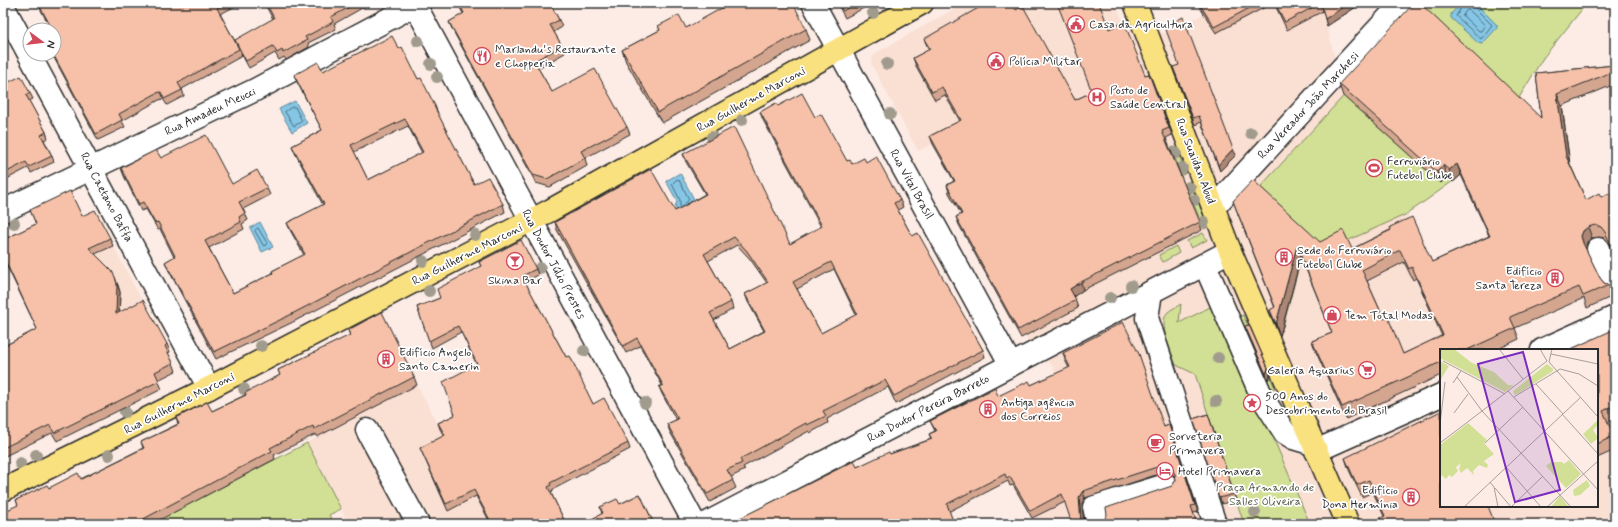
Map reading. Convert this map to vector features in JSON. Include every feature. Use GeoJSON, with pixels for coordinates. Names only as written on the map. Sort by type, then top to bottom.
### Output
{"type":"FeatureCollection","features":[{"type":"Feature","properties":{"kind":"main road","name":"Rua Guilherme Marconi"},"geometry":{"type":"LineString","coordinates":[[3,490],[209,388],[531,220],[922,3]]}},
{"type":"Feature","properties":{"kind":"main road","name":"Rua Suaidan Abud"},"geometry":{"type":"LineString","coordinates":[[1135,3],[1230,251]]}},
{"type":"Feature","properties":{"kind":"main road"},"geometry":{"type":"LineString","coordinates":[[1230,251],[1348,524]]}},
{"type":"Feature","properties":{"kind":"street","name":"Rua Vital Brasil"},"geometry":{"type":"LineString","coordinates":[[813,3],[1011,365]]}},
{"type":"Feature","properties":{"kind":"street","name":"Rua Vereador João Marchesi"},"geometry":{"type":"LineString","coordinates":[[1214,207],[1402,3]]}},
{"type":"Feature","properties":{"kind":"street","name":"Rua Amadeu Meucci"},"geometry":{"type":"LineString","coordinates":[[3,211],[255,90],[414,4]]}},
{"type":"Feature","properties":{"kind":"street","name":"Rua Doutor Júlio Prestes"},"geometry":{"type":"LineString","coordinates":[[414,4],[695,524]]}},
{"type":"Feature","properties":{"kind":"street","name":"Rua Caetano Baffa"},"geometry":{"type":"LineString","coordinates":[[3,6],[209,388]]}},
{"type":"Feature","properties":{"kind":"street"},"geometry":{"type":"LineString","coordinates":[[1598,249],[1615,284]]}},
{"type":"Feature","properties":{"kind":"street"},"geometry":{"type":"LineString","coordinates":[[1216,524],[1183,480],[1147,318],[1151,292],[1230,251]]}},
{"type":"Feature","properties":{"kind":"street"},"geometry":{"type":"LineString","coordinates":[[1205,264],[1262,397],[1285,433],[1293,438],[1315,447],[1440,395]]}},
{"type":"Feature","properties":{"kind":"street","name":"Rua Doutor Pereira Barreto"},"geometry":{"type":"LineString","coordinates":[[705,524],[1123,308],[1151,292]]}},
{"type":"Feature","properties":{"kind":"street"},"geometry":{"type":"LineString","coordinates":[[1123,308],[1137,310],[1147,318]]}},
{"type":"Feature","properties":{"kind":"street"},"geometry":{"type":"LineString","coordinates":[[1544,349],[1615,317]]}},
{"type":"Feature","properties":{"kind":"street"},"geometry":{"type":"LineString","coordinates":[[367,430],[418,524]]}},
{"type":"Feature","properties":{"kind":"street"},"geometry":{"type":"LineString","coordinates":[[1095,523],[1097,520],[1094,507],[1183,480]]}},
{"type":"Feature","properties":{"kind":"shaded area"},"geometry":{"type":"Polygon","coordinates":[[[965,3],[1115,3],[1127,30],[1167,33],[1225,3],[1321,3],[1344,95],[1429,3],[1587,3],[1543,58],[1481,161],[1407,214],[1470,349],[1440,349],[1440,352],[1427,381],[1440,412],[1440,507],[1488,510],[1494,507],[1598,507],[1598,458],[1611,451],[1615,461],[1615,524],[1022,524],[1063,502],[1070,417],[1053,367],[1024,336],[1019,335],[1037,91],[918,151],[871,63],[873,56],[965,3]]]}},
{"type":"Feature","properties":{"kind":"shaded area"},"geometry":{"type":"Polygon","coordinates":[[[113,246],[146,308],[83,339],[49,277],[113,246]]]}},
{"type":"Feature","properties":{"kind":"shaded area"},"geometry":{"type":"Polygon","coordinates":[[[417,385],[491,524],[349,524],[307,443],[417,385]]]}},
{"type":"Feature","properties":{"kind":"green space","name":"Ferroviário Futebol Clube"},"geometry":{"type":"Polygon","coordinates":[[[1429,3],[1587,3],[1543,58],[1481,161],[1407,214],[1300,262],[1283,327],[1238,214],[1239,210],[1429,3]]]}},
{"type":"Feature","properties":{"kind":"green space"},"geometry":{"type":"Polygon","coordinates":[[[1175,147],[1186,173],[1182,175],[1171,148],[1175,147]]]}},
{"type":"Feature","properties":{"kind":"green space"},"geometry":{"type":"Polygon","coordinates":[[[1190,181],[1208,227],[1204,229],[1185,183],[1190,181]]]}},
{"type":"Feature","properties":{"kind":"green space"},"geometry":{"type":"Polygon","coordinates":[[[1203,233],[1207,240],[1191,248],[1187,241],[1203,233]]]}},
{"type":"Feature","properties":{"kind":"green space"},"geometry":{"type":"Polygon","coordinates":[[[1176,246],[1179,253],[1163,262],[1159,255],[1176,246]]]}},
{"type":"Feature","properties":{"kind":"green space","name":"Praça Armando de Salles Oliveira"},"geometry":{"type":"Polygon","coordinates":[[[1181,304],[1179,323],[1216,304],[1310,524],[1244,524],[1195,374],[1176,365],[1166,338],[1164,323],[1165,317],[1169,311],[1181,304]]]}},
{"type":"Feature","properties":{"kind":"green space"},"geometry":{"type":"Polygon","coordinates":[[[1243,315],[1275,388],[1267,392],[1235,318],[1243,315]]]}},
{"type":"Feature","properties":{"kind":"green space"},"geometry":{"type":"Polygon","coordinates":[[[307,443],[341,509],[329,515],[334,524],[151,524],[307,443]]]}},
{"type":"Feature","properties":{"kind":"water"},"geometry":{"type":"Polygon","coordinates":[[[1461,3],[1475,3],[1497,25],[1497,28],[1482,44],[1478,43],[1451,18],[1451,14],[1461,3]]]}},
{"type":"Feature","properties":{"kind":"water"},"geometry":{"type":"Polygon","coordinates":[[[295,101],[307,123],[292,132],[279,109],[295,101]]]}},
{"type":"Feature","properties":{"kind":"water"},"geometry":{"type":"Polygon","coordinates":[[[680,173],[695,201],[677,211],[675,207],[677,201],[666,181],[680,173]]]}},
{"type":"Feature","properties":{"kind":"water"},"geometry":{"type":"Polygon","coordinates":[[[260,222],[273,247],[262,252],[250,228],[260,222]]]}},
{"type":"Feature","properties":{"kind":"building"},"geometry":{"type":"Polygon","coordinates":[[[38,3],[227,3],[217,8],[239,49],[178,83],[182,90],[164,99],[161,92],[157,93],[119,114],[122,120],[96,134],[57,62],[62,62],[62,22],[48,22],[38,3]]]}},
{"type":"Feature","properties":{"kind":"building"},"geometry":{"type":"Polygon","coordinates":[[[266,3],[357,3],[331,17],[333,22],[305,37],[307,40],[283,53],[282,50],[277,53],[273,46],[246,61],[235,40],[274,18],[266,3]]]}},
{"type":"Feature","properties":{"kind":"building"},"geometry":{"type":"Polygon","coordinates":[[[459,3],[550,3],[559,20],[550,25],[562,46],[534,61],[552,92],[595,69],[627,127],[581,151],[585,158],[547,179],[533,175],[449,22],[464,13],[459,3]]]}},
{"type":"Feature","properties":{"kind":"building"},"geometry":{"type":"Polygon","coordinates":[[[731,3],[793,3],[806,29],[658,112],[622,50],[660,30],[658,26],[679,15],[686,28],[731,3]]]}},
{"type":"Feature","properties":{"kind":"building"},"geometry":{"type":"Polygon","coordinates":[[[838,3],[856,3],[843,11],[838,3]]]}},
{"type":"Feature","properties":{"kind":"building"},"geometry":{"type":"Polygon","coordinates":[[[987,3],[1012,3],[1016,10],[1023,6],[1075,100],[1092,92],[1057,3],[1099,3],[1109,29],[1124,22],[1145,75],[1149,74],[1169,128],[1162,131],[1200,222],[1081,282],[1070,289],[1076,300],[1018,330],[956,217],[962,214],[947,185],[955,181],[930,136],[961,120],[942,87],[932,92],[913,58],[930,49],[924,39],[987,3]]]}},
{"type":"Feature","properties":{"kind":"building"},"geometry":{"type":"Polygon","coordinates":[[[1199,3],[1259,3],[1214,27],[1199,3]]]}},
{"type":"Feature","properties":{"kind":"building"},"geometry":{"type":"Polygon","coordinates":[[[1275,3],[1321,3],[1285,22],[1275,3]]]}},
{"type":"Feature","properties":{"kind":"building"},"geometry":{"type":"Polygon","coordinates":[[[1321,3],[1349,3],[1325,19],[1321,3]]]}},
{"type":"Feature","properties":{"kind":"building"},"geometry":{"type":"Polygon","coordinates":[[[1414,3],[1420,3],[1541,118],[1536,73],[1615,65],[1615,71],[1557,94],[1566,156],[1586,200],[1599,193],[1601,197],[1611,193],[1613,196],[1615,195],[1615,253],[1601,227],[1595,225],[1588,227],[1583,231],[1581,236],[1600,278],[1604,283],[1609,285],[1583,296],[1579,287],[1510,317],[1515,328],[1469,349],[1440,349],[1440,362],[1342,407],[1312,341],[1332,333],[1297,246],[1276,324],[1270,310],[1275,307],[1233,201],[1253,180],[1320,242],[1343,230],[1352,249],[1391,230],[1390,227],[1412,217],[1432,262],[1490,236],[1457,164],[1449,170],[1443,165],[1437,172],[1339,84],[1414,3]],[[1400,250],[1362,270],[1384,319],[1388,317],[1403,354],[1443,335],[1412,267],[1409,269],[1400,250]]]}},
{"type":"Feature","properties":{"kind":"building"},"geometry":{"type":"Polygon","coordinates":[[[1183,17],[1233,149],[1218,165],[1199,116],[1193,118],[1173,67],[1179,65],[1165,27],[1183,17]]]}},
{"type":"Feature","properties":{"kind":"building"},"geometry":{"type":"Polygon","coordinates":[[[392,36],[399,49],[402,47],[418,79],[421,78],[474,184],[488,177],[503,204],[288,316],[214,352],[165,262],[175,256],[158,222],[155,223],[143,202],[139,204],[121,168],[156,150],[161,158],[206,135],[232,184],[257,170],[267,188],[239,202],[245,213],[239,217],[241,222],[205,241],[233,293],[273,273],[272,271],[305,254],[287,223],[324,204],[292,146],[322,130],[294,75],[318,62],[323,71],[392,36]],[[405,119],[351,145],[368,180],[423,152],[405,119]]]}},
{"type":"Feature","properties":{"kind":"building"},"geometry":{"type":"Polygon","coordinates":[[[21,76],[30,93],[26,95],[46,132],[41,135],[52,156],[29,167],[26,162],[3,174],[3,85],[21,76]]]}},
{"type":"Feature","properties":{"kind":"building"},"geometry":{"type":"Polygon","coordinates":[[[802,93],[815,117],[821,114],[847,161],[850,160],[852,164],[864,158],[866,162],[876,156],[900,200],[894,203],[912,236],[918,233],[983,350],[894,396],[885,380],[823,411],[826,416],[807,425],[806,423],[740,459],[742,463],[727,470],[733,480],[707,494],[667,424],[678,419],[659,387],[663,385],[637,338],[623,346],[555,222],[651,169],[675,211],[706,194],[683,154],[734,127],[790,244],[822,226],[760,112],[776,103],[778,106],[802,93]],[[734,237],[704,254],[731,302],[710,313],[730,349],[765,331],[745,294],[768,282],[747,251],[734,237]],[[831,262],[793,282],[821,333],[857,314],[831,262]]]}},
{"type":"Feature","properties":{"kind":"building"},"geometry":{"type":"Polygon","coordinates":[[[70,191],[82,216],[95,210],[110,238],[89,248],[112,271],[115,277],[117,284],[116,314],[143,300],[167,344],[165,346],[173,363],[155,372],[159,381],[54,433],[50,425],[3,448],[3,340],[6,345],[37,329],[3,256],[3,240],[36,224],[30,210],[70,191]]]}},
{"type":"Feature","properties":{"kind":"building"},"geometry":{"type":"Polygon","coordinates":[[[521,240],[536,269],[522,276],[566,357],[570,356],[593,404],[604,398],[628,443],[550,483],[551,485],[548,487],[566,524],[492,524],[474,490],[446,504],[420,448],[445,435],[438,423],[455,415],[443,382],[477,364],[458,326],[429,341],[417,307],[440,298],[437,289],[481,266],[479,262],[521,240]]]}},
{"type":"Feature","properties":{"kind":"building"},"geometry":{"type":"Polygon","coordinates":[[[382,312],[414,377],[314,429],[313,426],[270,448],[272,451],[134,524],[3,524],[3,512],[18,505],[16,500],[47,485],[49,488],[78,473],[81,479],[144,448],[141,442],[179,424],[176,418],[207,402],[212,411],[246,395],[245,393],[280,375],[278,370],[350,335],[348,330],[382,312]]]}},
{"type":"Feature","properties":{"kind":"building"},"geometry":{"type":"Polygon","coordinates":[[[1123,322],[1139,354],[1164,427],[1169,425],[1195,505],[1191,506],[1197,524],[1101,524],[1107,515],[1106,508],[1172,486],[1176,480],[1172,469],[1167,466],[1160,466],[1083,491],[1079,497],[1081,522],[1084,524],[1072,524],[1062,494],[1030,511],[1010,477],[1007,479],[1005,474],[947,504],[954,524],[728,524],[854,461],[857,467],[889,452],[890,454],[932,439],[929,434],[936,431],[930,421],[995,388],[998,396],[1029,381],[1031,385],[1070,367],[1063,353],[1123,322]]]}},
{"type":"Feature","properties":{"kind":"building"},"geometry":{"type":"Polygon","coordinates":[[[1249,325],[1268,368],[1266,374],[1245,326],[1249,325]]]}},
{"type":"Feature","properties":{"kind":"building"},"geometry":{"type":"Polygon","coordinates":[[[1615,329],[1615,405],[1603,411],[1614,436],[1598,444],[1598,349],[1571,349],[1615,329]]]}},
{"type":"Feature","properties":{"kind":"building"},"geometry":{"type":"Polygon","coordinates":[[[1440,411],[1440,507],[1488,507],[1495,524],[1375,524],[1374,521],[1385,516],[1369,480],[1357,485],[1345,458],[1440,411]]]}},
{"type":"Feature","properties":{"kind":"building"},"geometry":{"type":"Polygon","coordinates":[[[1208,414],[1234,494],[1219,498],[1193,419],[1208,414]]]}},
{"type":"Feature","properties":{"kind":"building"},"geometry":{"type":"Polygon","coordinates":[[[640,494],[653,522],[648,524],[590,524],[588,521],[603,513],[600,507],[617,499],[620,504],[640,494]]]}},
{"type":"Feature","properties":{"kind":"building"},"geometry":{"type":"Polygon","coordinates":[[[1016,518],[1018,524],[1005,524],[1016,518]]]}},
{"type":"Feature","properties":{"kind":"place","name":"Casa da Agricultura"},"geometry":{"type":"Point","coordinates":[1076,24]}},
{"type":"Feature","properties":{"kind":"place","name":"Marlandu's Restaurante e Chopperia"},"geometry":{"type":"Point","coordinates":[482,56]}},
{"type":"Feature","properties":{"kind":"place","name":"Polícia Militar"},"geometry":{"type":"Point","coordinates":[996,61]}},
{"type":"Feature","properties":{"kind":"place","name":"Posto de Saúde Central"},"geometry":{"type":"Point","coordinates":[1097,97]}},
{"type":"Feature","properties":{"kind":"place","name":"Ferroviário Futebol Clube"},"geometry":{"type":"Point","coordinates":[1374,168]}},
{"type":"Feature","properties":{"kind":"place","name":"Sede do Ferroviário Futebol Clube"},"geometry":{"type":"Point","coordinates":[1284,257]}},
{"type":"Feature","properties":{"kind":"place","name":"Skina Bar"},"geometry":{"type":"Point","coordinates":[515,261]}},
{"type":"Feature","properties":{"kind":"place","name":"Edifício Santa Tereza"},"geometry":{"type":"Point","coordinates":[1555,278]}},
{"type":"Feature","properties":{"kind":"place","name":"Tem Total Modas"},"geometry":{"type":"Point","coordinates":[1332,315]}},
{"type":"Feature","properties":{"kind":"place","name":"Edifício Angelo Santo Camerin"},"geometry":{"type":"Point","coordinates":[386,359]}},
{"type":"Feature","properties":{"kind":"place","name":"Galeria Aquarius"},"geometry":{"type":"Point","coordinates":[1367,370]}},
{"type":"Feature","properties":{"kind":"place","name":"500 Anos do Descobrimento do Brasil"},"geometry":{"type":"Point","coordinates":[1252,403]}},
{"type":"Feature","properties":{"kind":"place","name":"Antiga agência dos Correios"},"geometry":{"type":"Point","coordinates":[988,409]}},
{"type":"Feature","properties":{"kind":"place","name":"Sorveteria Primavera"},"geometry":{"type":"Point","coordinates":[1156,443]}},
{"type":"Feature","properties":{"kind":"place","name":"Hotel Primavera"},"geometry":{"type":"Point","coordinates":[1165,471]}},
{"type":"Feature","properties":{"kind":"place","name":"Edifício Dona Hermínia"},"geometry":{"type":"Point","coordinates":[1411,497]}}]}
